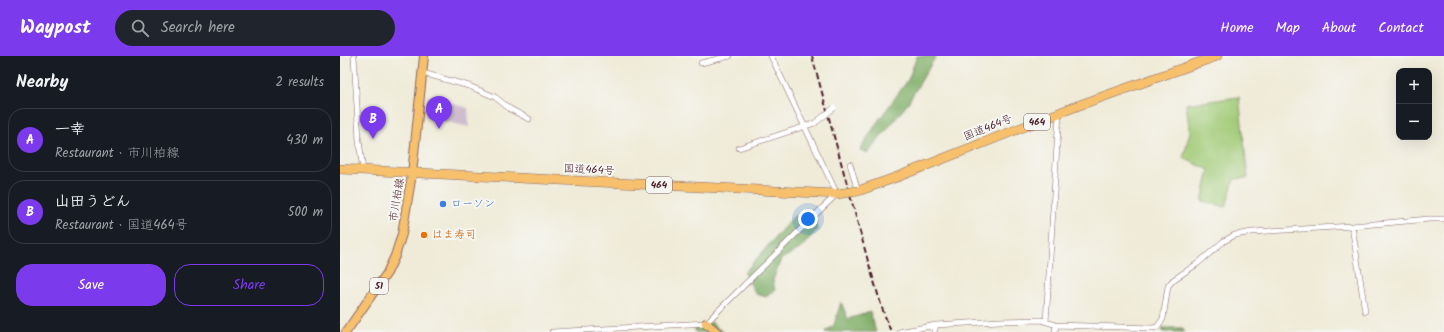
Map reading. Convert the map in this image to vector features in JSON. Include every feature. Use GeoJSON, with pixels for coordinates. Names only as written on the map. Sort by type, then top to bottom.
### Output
{"type":"FeatureCollection","features":[{"type":"Feature","properties":{"kind":"highway","name":"国道464号"},"geometry":{"type":"LineString","coordinates":[[858,191],[1059,113],[1217,56]]}},
{"type":"Feature","properties":{"kind":"highway","name":"国道464号"},"geometry":{"type":"LineString","coordinates":[[340,170],[837,194]]}},
{"type":"Feature","properties":{"kind":"highway","name":"464"},"geometry":{"type":"LineString","coordinates":[[837,194],[858,191]]}},
{"type":"Feature","properties":{"kind":"main road","name":"市川柏線"},"geometry":{"type":"LineString","coordinates":[[346,332],[377,289],[395,256],[406,215],[412,174],[424,56]]}},
{"type":"Feature","properties":{"kind":"main road"},"geometry":{"type":"LineString","coordinates":[[706,323],[717,332]]}},
{"type":"Feature","properties":{"kind":"street"},"geometry":{"type":"LineString","coordinates":[[354,56],[359,140],[363,170]]}},
{"type":"Feature","properties":{"kind":"street"},"geometry":{"type":"LineString","coordinates":[[701,63],[730,56]]}},
{"type":"Feature","properties":{"kind":"street"},"geometry":{"type":"LineString","coordinates":[[552,332],[706,323],[837,194],[771,56]]}},
{"type":"Feature","properties":{"kind":"street"},"geometry":{"type":"LineString","coordinates":[[423,73],[469,86],[495,97],[510,109],[529,119]]}},
{"type":"Feature","properties":{"kind":"street"},"geometry":{"type":"LineString","coordinates":[[739,148],[815,124],[834,108]]}},
{"type":"Feature","properties":{"kind":"street"},"geometry":{"type":"LineString","coordinates":[[1046,322],[1059,113]]}},
{"type":"Feature","properties":{"kind":"street"},"geometry":{"type":"LineString","coordinates":[[850,164],[858,191]]}},
{"type":"Feature","properties":{"kind":"street"},"geometry":{"type":"LineString","coordinates":[[899,332],[936,325],[1041,320],[1056,324],[1128,328],[1157,327],[1163,319],[1170,283],[1197,264],[1228,238],[1235,235],[1252,232],[1444,219]]}},
{"type":"Feature","properties":{"kind":"street"},"geometry":{"type":"LineString","coordinates":[[1352,226],[1361,293],[1365,311]]}},
{"type":"Feature","properties":{"kind":"street"},"geometry":{"type":"LineString","coordinates":[[1055,332],[1056,324]]}},
{"type":"Feature","properties":{"kind":"street"},"geometry":{"type":"LineString","coordinates":[[934,332],[936,325]]}},
{"type":"Feature","properties":{"kind":"shaded area"},"geometry":{"type":"Polygon","coordinates":[[[428,96],[468,108],[469,127],[426,117],[428,96]]]}},
{"type":"Feature","properties":{"kind":"green space"},"geometry":{"type":"Polygon","coordinates":[[[917,56],[936,56],[906,106],[868,153],[860,150],[876,124],[908,80],[917,56]]]}},
{"type":"Feature","properties":{"kind":"green space"},"geometry":{"type":"Polygon","coordinates":[[[1239,97],[1248,178],[1234,179],[1226,207],[1202,201],[1209,170],[1183,158],[1190,132],[1186,104],[1239,97]]]}},
{"type":"Feature","properties":{"kind":"green space"},"geometry":{"type":"Polygon","coordinates":[[[803,213],[816,220],[817,230],[800,249],[781,259],[773,280],[775,290],[766,297],[756,294],[744,273],[793,217],[803,213]]]}},
{"type":"Feature","properties":{"kind":"green space"},"geometry":{"type":"Polygon","coordinates":[[[841,302],[848,319],[870,312],[876,332],[825,332],[834,325],[841,302]]]}},
{"type":"Feature","properties":{"kind":"green space"},"geometry":{"type":"Polygon","coordinates":[[[712,322],[717,328],[724,332],[695,332],[695,327],[703,327],[712,322]]]}},
{"type":"Feature","properties":{"kind":"green space"},"geometry":{"type":"Polygon","coordinates":[[[1162,328],[1183,328],[1184,332],[1163,332],[1162,328]]]}},
{"type":"Feature","properties":{"kind":"railway"},"geometry":{"type":"LineString","coordinates":[[812,56],[868,261],[891,332]]}},
{"type":"Feature","properties":{"kind":"place","name":"一幸"},"geometry":{"type":"Point","coordinates":[439,129]}},
{"type":"Feature","properties":{"kind":"place","name":"山田うどん"},"geometry":{"type":"Point","coordinates":[373,139]}},
{"type":"Feature","properties":{"kind":"place","name":"ローソン"},"geometry":{"type":"Point","coordinates":[443,204]}},
{"type":"Feature","properties":{"kind":"place","name":"はま寿司"},"geometry":{"type":"Point","coordinates":[424,235]}}]}
